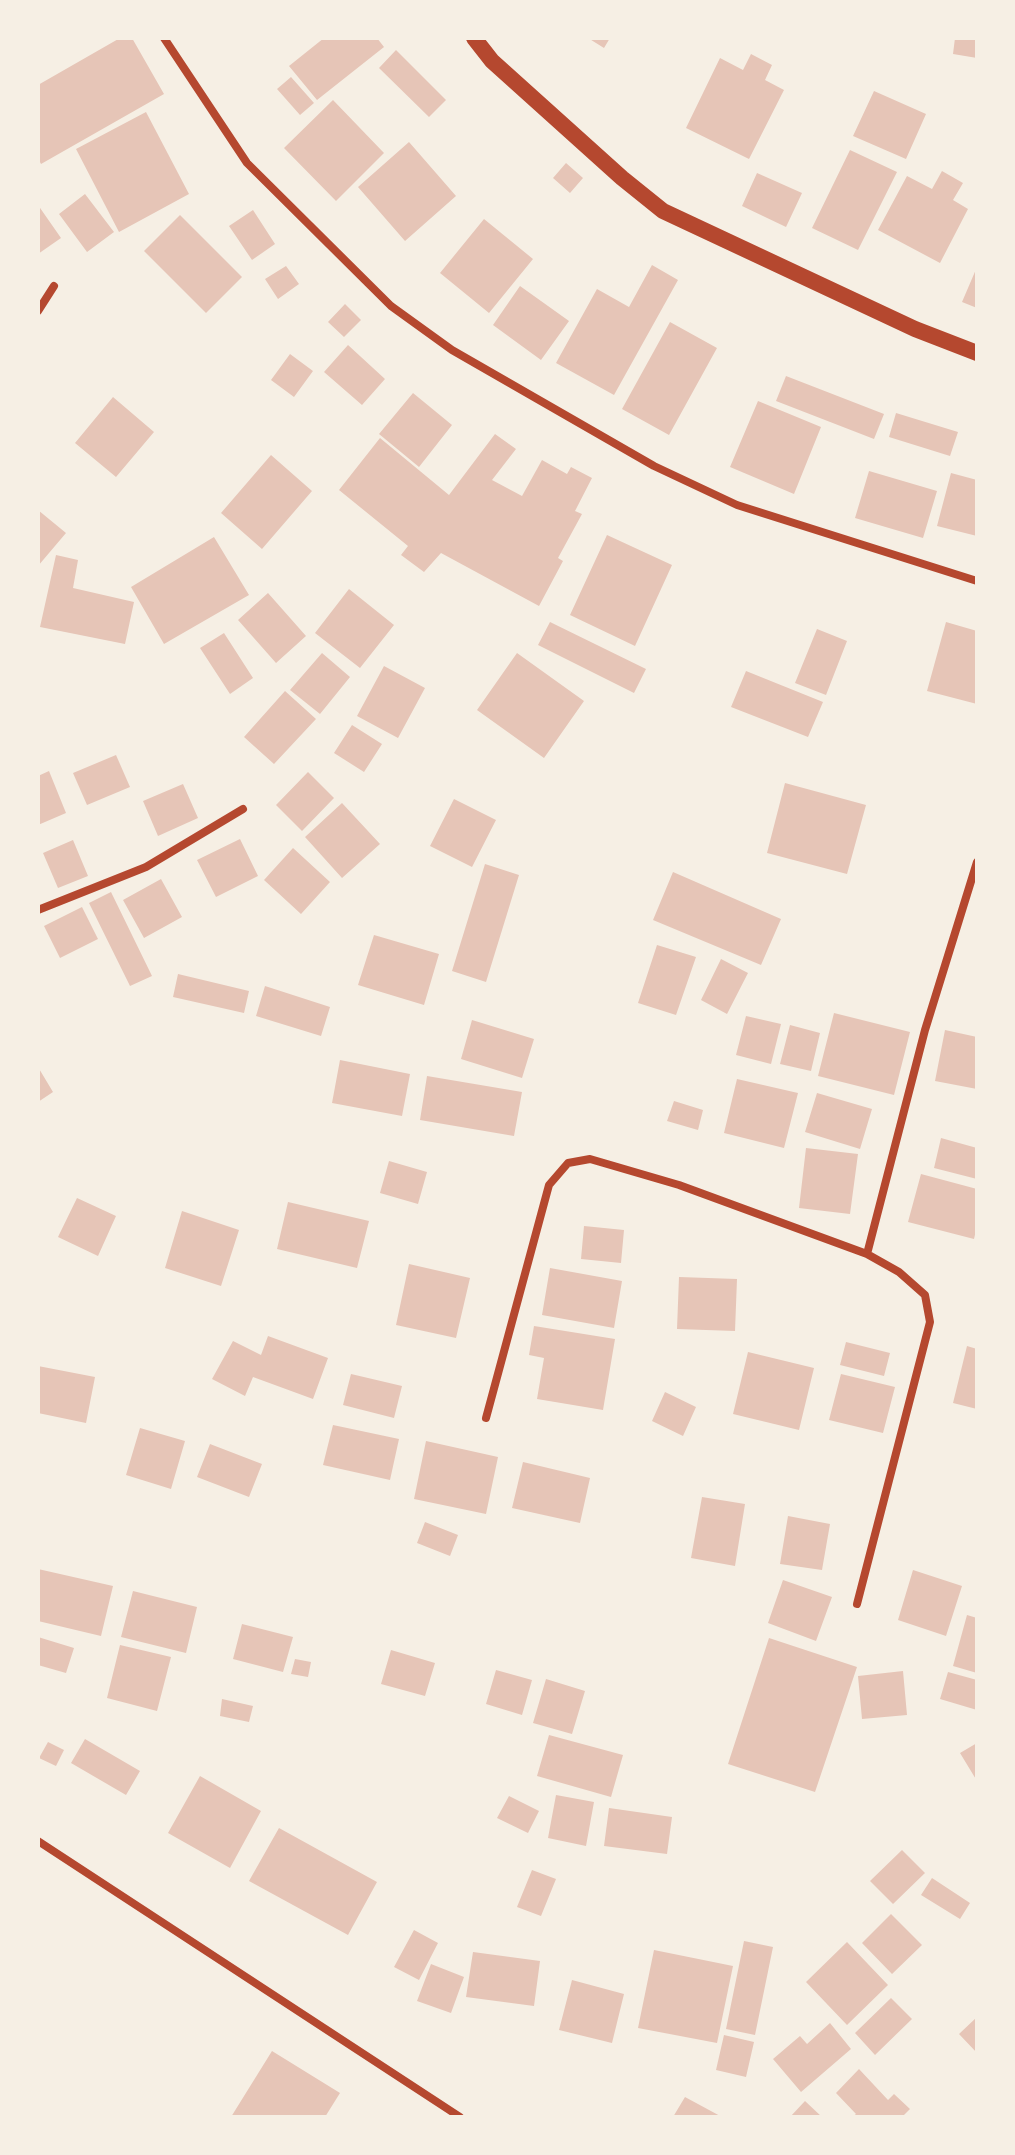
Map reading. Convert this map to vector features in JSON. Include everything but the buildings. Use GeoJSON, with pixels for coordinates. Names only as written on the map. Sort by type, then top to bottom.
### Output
{"type":"FeatureCollection","features":[{"type":"Feature","properties":{"kind":"main road"},"geometry":{"type":"LineString","coordinates":[[474,38],[492,61],[663,211],[915,329],[977,353]]}},
{"type":"Feature","properties":{"kind":"street"},"geometry":{"type":"LineString","coordinates":[[164,38],[247,163],[391,306],[452,350],[654,466],[737,505],[977,581]]}},
{"type":"Feature","properties":{"kind":"street"},"geometry":{"type":"LineString","coordinates":[[38,311],[54,286]]}},
{"type":"Feature","properties":{"kind":"street"},"geometry":{"type":"LineString","coordinates":[[38,910],[146,867],[243,809]]}},
{"type":"Feature","properties":{"kind":"street"},"geometry":{"type":"LineString","coordinates":[[867,1254],[925,1030],[977,862]]}},
{"type":"Feature","properties":{"kind":"street"},"geometry":{"type":"LineString","coordinates":[[486,1418],[549,1185],[568,1163],[590,1159],[679,1185],[867,1254],[899,1272],[925,1295],[930,1322],[857,1604]]}},
{"type":"Feature","properties":{"kind":"street"},"geometry":{"type":"LineString","coordinates":[[38,1841],[460,2117]]}}]}
